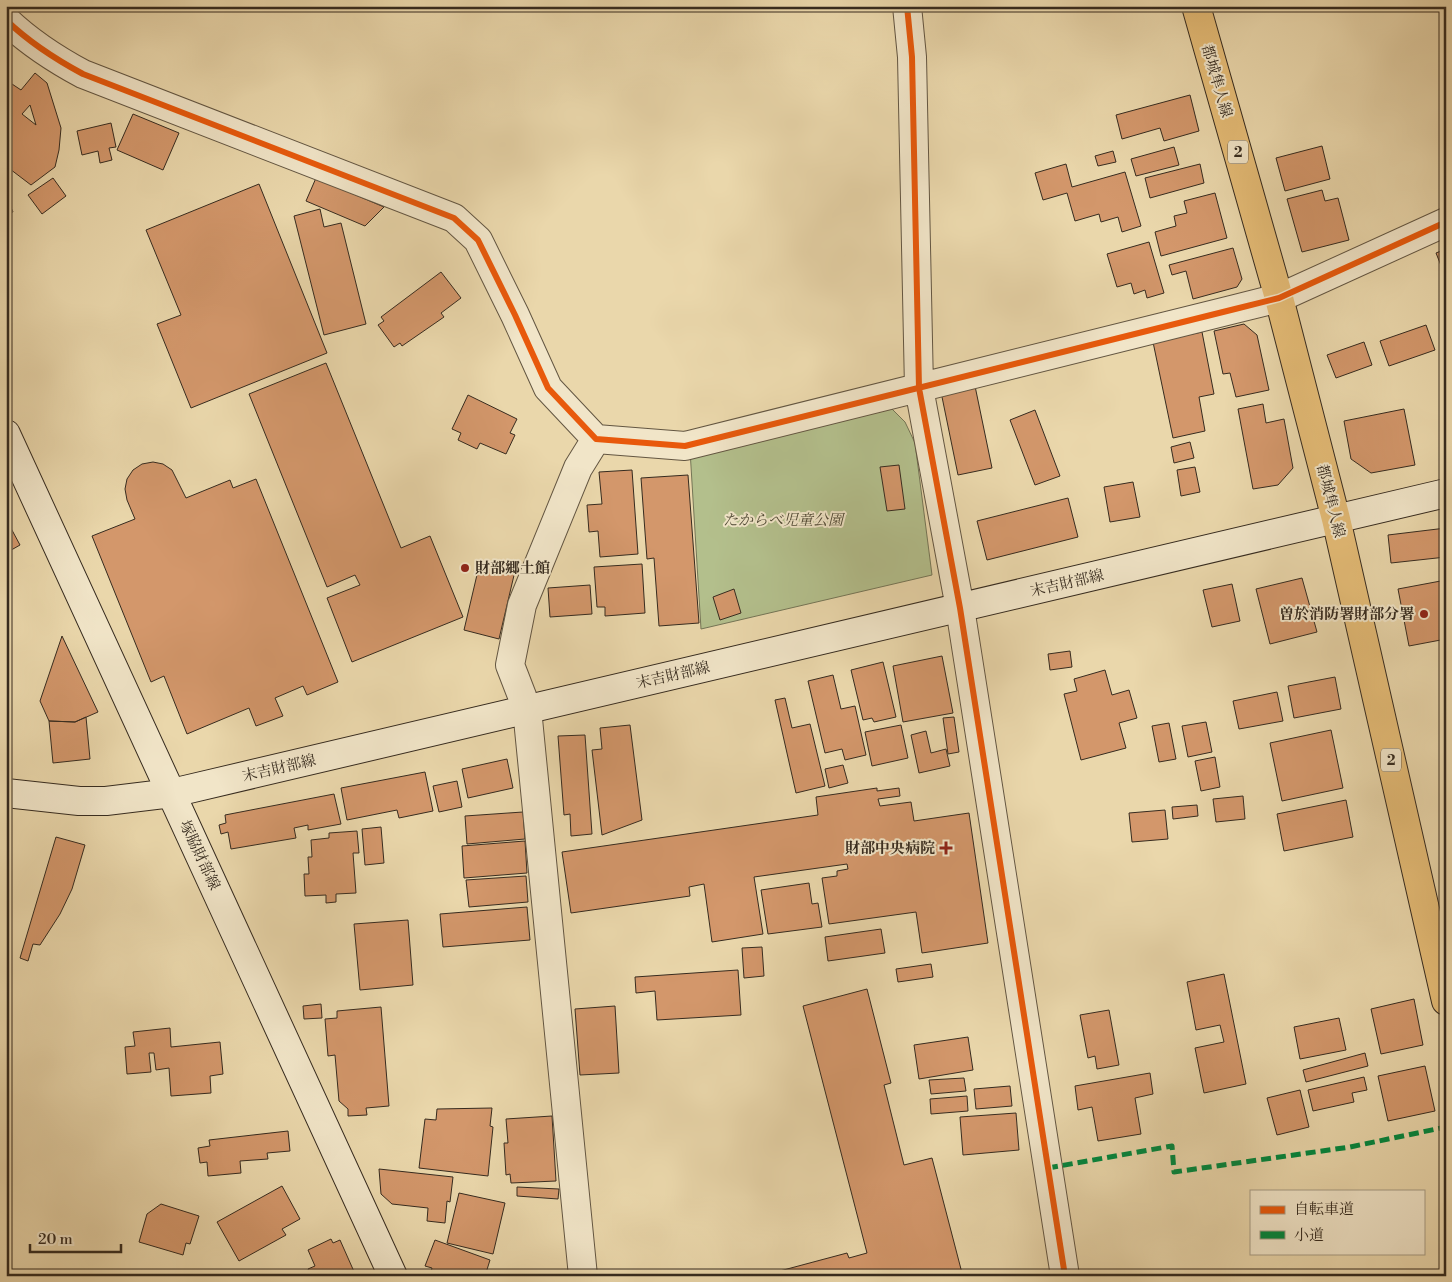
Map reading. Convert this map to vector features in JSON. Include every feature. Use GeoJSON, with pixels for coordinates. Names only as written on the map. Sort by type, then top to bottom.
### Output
{"type":"FeatureCollection","features":[{"type":"Feature","properties":{"kind":"main road","name":"都城隼人線"},"geometry":{"type":"LineString","coordinates":[[1196,6],[1279,298],[1336,519],[1446,1001]]}},
{"type":"Feature","properties":{"kind":"street"},"geometry":{"type":"LineString","coordinates":[[907,6],[912,57],[919,388],[960,608],[1064,1276]]}},
{"type":"Feature","properties":{"kind":"street"},"geometry":{"type":"LineString","coordinates":[[6,20],[52,57],[82,74],[454,218],[478,240],[548,388],[596,439],[685,446],[1279,298],[1446,222]]}},
{"type":"Feature","properties":{"kind":"street","name":"塚脇財部線"},"geometry":{"type":"LineString","coordinates":[[6,434],[392,1276]]}},
{"type":"Feature","properties":{"kind":"street"},"geometry":{"type":"LineString","coordinates":[[583,1276],[527,709],[510,665],[522,605],[578,468],[596,439]]}},
{"type":"Feature","properties":{"kind":"street","name":"末吉財部線"},"geometry":{"type":"LineString","coordinates":[[6,793],[79,801],[106,801],[172,793],[1446,493]]}},
{"type":"Feature","properties":{"kind":"green space","name":"たからべ児童公園"},"geometry":{"type":"Polygon","coordinates":[[[890,407],[905,422],[915,443],[932,575],[701,629],[690,450],[890,407]]]}},
{"type":"Feature","properties":{"kind":"building"},"geometry":{"type":"Polygon","coordinates":[[[35,73],[47,83],[61,128],[55,167],[31,185],[6,166],[6,91],[12,84],[21,90],[35,73]],[[30,105],[22,114],[36,125],[30,105]]]}},
{"type":"Feature","properties":{"kind":"building"},"geometry":{"type":"Polygon","coordinates":[[[1190,95],[1199,131],[1164,141],[1160,128],[1122,139],[1116,115],[1190,95]]]}},
{"type":"Feature","properties":{"kind":"building"},"geometry":{"type":"Polygon","coordinates":[[[133,114],[179,133],[163,170],[117,150],[133,114]]]}},
{"type":"Feature","properties":{"kind":"building"},"geometry":{"type":"Polygon","coordinates":[[[111,123],[116,147],[109,148],[112,160],[100,163],[98,151],[82,155],[77,131],[111,123]]]}},
{"type":"Feature","properties":{"kind":"building"},"geometry":{"type":"Polygon","coordinates":[[[1322,146],[1330,179],[1285,191],[1276,158],[1322,146]]]}},
{"type":"Feature","properties":{"kind":"building"},"geometry":{"type":"Polygon","coordinates":[[[1174,147],[1179,165],[1136,176],[1131,159],[1174,147]]]}},
{"type":"Feature","properties":{"kind":"building"},"geometry":{"type":"Polygon","coordinates":[[[1113,151],[1116,162],[1098,166],[1095,156],[1113,151]]]}},
{"type":"Feature","properties":{"kind":"building"},"geometry":{"type":"Polygon","coordinates":[[[1066,164],[1072,187],[1125,172],[1141,226],[1122,232],[1118,217],[1101,222],[1099,214],[1075,221],[1067,193],[1043,200],[1035,173],[1066,164]]]}},
{"type":"Feature","properties":{"kind":"building"},"geometry":{"type":"Polygon","coordinates":[[[1200,164],[1204,183],[1150,198],[1145,178],[1200,164]]]}},
{"type":"Feature","properties":{"kind":"building"},"geometry":{"type":"Polygon","coordinates":[[[53,178],[66,196],[42,214],[28,195],[53,178]]]}},
{"type":"Feature","properties":{"kind":"building"},"geometry":{"type":"Polygon","coordinates":[[[316,178],[384,207],[365,226],[306,201],[316,178]]]}},
{"type":"Feature","properties":{"kind":"building"},"geometry":{"type":"Polygon","coordinates":[[[259,184],[327,353],[191,408],[157,324],[181,315],[146,230],[259,184]]]}},
{"type":"Feature","properties":{"kind":"building"},"geometry":{"type":"Polygon","coordinates":[[[1322,190],[1325,201],[1338,198],[1349,240],[1302,252],[1287,199],[1322,190]]]}},
{"type":"Feature","properties":{"kind":"building"},"geometry":{"type":"Polygon","coordinates":[[[1215,193],[1227,238],[1161,256],[1155,232],[1176,226],[1174,216],[1187,213],[1184,201],[1215,193]]]}},
{"type":"Feature","properties":{"kind":"building"},"geometry":{"type":"Polygon","coordinates":[[[6,196],[13,212],[6,214],[6,196]]]}},
{"type":"Feature","properties":{"kind":"building"},"geometry":{"type":"Polygon","coordinates":[[[320,209],[324,227],[341,223],[366,324],[324,335],[294,216],[320,209]]]}},
{"type":"Feature","properties":{"kind":"building"},"geometry":{"type":"Polygon","coordinates":[[[1149,242],[1164,293],[1147,298],[1145,290],[1134,294],[1131,283],[1117,287],[1107,254],[1149,242]]]}},
{"type":"Feature","properties":{"kind":"building"},"geometry":{"type":"Polygon","coordinates":[[[1233,248],[1242,279],[1237,287],[1193,299],[1186,271],[1172,275],[1169,265],[1233,248]]]}},
{"type":"Feature","properties":{"kind":"building"},"geometry":{"type":"Polygon","coordinates":[[[1446,249],[1446,267],[1442,268],[1436,253],[1446,249]]]}},
{"type":"Feature","properties":{"kind":"building"},"geometry":{"type":"Polygon","coordinates":[[[441,272],[461,298],[441,313],[444,317],[402,346],[400,343],[394,347],[378,325],[384,321],[381,317],[441,272]]]}},
{"type":"Feature","properties":{"kind":"building"},"geometry":{"type":"Polygon","coordinates":[[[1244,324],[1257,335],[1269,390],[1236,397],[1230,373],[1223,374],[1214,331],[1244,324]]]}},
{"type":"Feature","properties":{"kind":"building"},"geometry":{"type":"Polygon","coordinates":[[[1426,325],[1435,350],[1389,366],[1380,341],[1426,325]]]}},
{"type":"Feature","properties":{"kind":"building"},"geometry":{"type":"Polygon","coordinates":[[[1202,332],[1214,394],[1199,397],[1205,431],[1173,438],[1153,342],[1202,332]]]}},
{"type":"Feature","properties":{"kind":"building"},"geometry":{"type":"Polygon","coordinates":[[[1364,342],[1372,365],[1336,378],[1327,355],[1364,342]]]}},
{"type":"Feature","properties":{"kind":"building"},"geometry":{"type":"Polygon","coordinates":[[[326,363],[401,548],[430,536],[463,617],[352,662],[327,598],[360,585],[355,575],[327,587],[249,394],[326,363]]]}},
{"type":"Feature","properties":{"kind":"building"},"geometry":{"type":"Polygon","coordinates":[[[975,386],[992,468],[958,475],[941,392],[975,386]]]}},
{"type":"Feature","properties":{"kind":"building"},"geometry":{"type":"Polygon","coordinates":[[[468,395],[517,419],[510,433],[515,435],[506,454],[480,443],[477,449],[458,440],[461,433],[452,429],[468,395]]]}},
{"type":"Feature","properties":{"kind":"building"},"geometry":{"type":"Polygon","coordinates":[[[1263,404],[1266,423],[1284,419],[1293,468],[1278,485],[1253,489],[1238,409],[1263,404]]]}},
{"type":"Feature","properties":{"kind":"building"},"geometry":{"type":"Polygon","coordinates":[[[1404,409],[1415,465],[1371,473],[1351,459],[1344,421],[1404,409]]]}},
{"type":"Feature","properties":{"kind":"building"},"geometry":{"type":"Polygon","coordinates":[[[1035,410],[1060,476],[1035,485],[1010,420],[1035,410]]]}},
{"type":"Feature","properties":{"kind":"building"},"geometry":{"type":"Polygon","coordinates":[[[1190,442],[1194,458],[1174,463],[1171,447],[1190,442]]]}},
{"type":"Feature","properties":{"kind":"building"},"geometry":{"type":"Polygon","coordinates":[[[153,462],[163,464],[172,470],[186,498],[230,480],[233,488],[256,479],[338,682],[307,695],[303,686],[275,698],[283,716],[256,726],[249,708],[187,734],[164,676],[151,682],[92,536],[135,519],[127,500],[125,489],[127,479],[133,470],[142,464],[153,462]]]}},
{"type":"Feature","properties":{"kind":"building"},"geometry":{"type":"Polygon","coordinates":[[[899,465],[905,509],[887,511],[880,467],[899,465]]]}},
{"type":"Feature","properties":{"kind":"building"},"geometry":{"type":"Polygon","coordinates":[[[1195,467],[1200,492],[1181,496],[1177,470],[1195,467]]]}},
{"type":"Feature","properties":{"kind":"building"},"geometry":{"type":"Polygon","coordinates":[[[632,470],[638,554],[600,557],[598,531],[589,532],[587,505],[602,504],[599,472],[632,470]]]}},
{"type":"Feature","properties":{"kind":"building"},"geometry":{"type":"Polygon","coordinates":[[[688,475],[699,623],[659,626],[654,558],[647,559],[641,478],[688,475]]]}},
{"type":"Feature","properties":{"kind":"building"},"geometry":{"type":"Polygon","coordinates":[[[1133,482],[1140,517],[1110,522],[1104,487],[1133,482]]]}},
{"type":"Feature","properties":{"kind":"building"},"geometry":{"type":"Polygon","coordinates":[[[1068,498],[1078,537],[987,560],[977,521],[1068,498]]]}},
{"type":"Feature","properties":{"kind":"building"},"geometry":{"type":"Polygon","coordinates":[[[6,519],[20,545],[6,553],[6,519]]]}},
{"type":"Feature","properties":{"kind":"building"},"geometry":{"type":"Polygon","coordinates":[[[1446,528],[1446,557],[1391,563],[1388,535],[1446,528]]]}},
{"type":"Feature","properties":{"kind":"building"},"geometry":{"type":"Polygon","coordinates":[[[480,562],[515,571],[499,639],[464,630],[480,562]]]}},
{"type":"Feature","properties":{"kind":"building"},"geometry":{"type":"Polygon","coordinates":[[[642,564],[645,613],[605,616],[605,607],[597,607],[594,567],[642,564]]]}},
{"type":"Feature","properties":{"kind":"building"},"geometry":{"type":"Polygon","coordinates":[[[1302,578],[1317,632],[1270,644],[1256,589],[1302,578]]]}},
{"type":"Feature","properties":{"kind":"building","name":"曽於消防署財部分署"},"geometry":{"type":"Polygon","coordinates":[[[1446,580],[1446,639],[1409,646],[1398,589],[1446,580]]]}},
{"type":"Feature","properties":{"kind":"building"},"geometry":{"type":"Polygon","coordinates":[[[1232,584],[1240,621],[1212,627],[1203,590],[1232,584]]]}},
{"type":"Feature","properties":{"kind":"building"},"geometry":{"type":"Polygon","coordinates":[[[590,585],[592,614],[550,617],[548,588],[590,585]]]}},
{"type":"Feature","properties":{"kind":"building"},"geometry":{"type":"Polygon","coordinates":[[[734,589],[741,613],[720,620],[713,597],[734,589]]]}},
{"type":"Feature","properties":{"kind":"building"},"geometry":{"type":"Polygon","coordinates":[[[62,636],[98,712],[75,722],[49,721],[40,701],[62,636]]]}},
{"type":"Feature","properties":{"kind":"building"},"geometry":{"type":"Polygon","coordinates":[[[1070,651],[1072,667],[1050,670],[1048,654],[1070,651]]]}},
{"type":"Feature","properties":{"kind":"building"},"geometry":{"type":"Polygon","coordinates":[[[942,656],[953,713],[903,722],[893,666],[942,656]]]}},
{"type":"Feature","properties":{"kind":"building"},"geometry":{"type":"Polygon","coordinates":[[[883,662],[896,717],[874,722],[872,718],[863,720],[851,670],[883,662]]]}},
{"type":"Feature","properties":{"kind":"building"},"geometry":{"type":"Polygon","coordinates":[[[1105,670],[1112,695],[1129,690],[1137,718],[1119,723],[1126,748],[1081,760],[1064,694],[1077,691],[1074,679],[1105,670]]]}},
{"type":"Feature","properties":{"kind":"building"},"geometry":{"type":"Polygon","coordinates":[[[833,675],[841,709],[855,706],[866,755],[845,760],[842,749],[825,753],[808,681],[833,675]]]}},
{"type":"Feature","properties":{"kind":"building"},"geometry":{"type":"Polygon","coordinates":[[[1335,677],[1341,709],[1294,718],[1288,686],[1335,677]]]}},
{"type":"Feature","properties":{"kind":"building"},"geometry":{"type":"Polygon","coordinates":[[[1277,692],[1283,721],[1239,729],[1233,701],[1277,692]]]}},
{"type":"Feature","properties":{"kind":"building"},"geometry":{"type":"Polygon","coordinates":[[[785,698],[792,728],[810,724],[825,786],[796,793],[775,700],[785,698]]]}},
{"type":"Feature","properties":{"kind":"building"},"geometry":{"type":"Polygon","coordinates":[[[86,717],[90,759],[53,763],[49,721],[75,722],[86,717]]]}},
{"type":"Feature","properties":{"kind":"building"},"geometry":{"type":"Polygon","coordinates":[[[954,717],[959,752],[948,754],[943,718],[954,717]]]}},
{"type":"Feature","properties":{"kind":"building"},"geometry":{"type":"Polygon","coordinates":[[[1206,722],[1212,752],[1188,757],[1182,726],[1206,722]]]}},
{"type":"Feature","properties":{"kind":"building"},"geometry":{"type":"Polygon","coordinates":[[[1169,723],[1176,759],[1159,762],[1152,726],[1169,723]]]}},
{"type":"Feature","properties":{"kind":"building"},"geometry":{"type":"Polygon","coordinates":[[[630,725],[642,820],[602,835],[592,750],[602,749],[600,728],[630,725]]]}},
{"type":"Feature","properties":{"kind":"building"},"geometry":{"type":"Polygon","coordinates":[[[901,725],[908,758],[872,766],[865,732],[901,725]]]}},
{"type":"Feature","properties":{"kind":"building"},"geometry":{"type":"Polygon","coordinates":[[[1331,730],[1343,788],[1282,801],[1270,743],[1331,730]]]}},
{"type":"Feature","properties":{"kind":"building"},"geometry":{"type":"Polygon","coordinates":[[[926,731],[931,753],[946,749],[950,766],[919,773],[911,735],[926,731]]]}},
{"type":"Feature","properties":{"kind":"building"},"geometry":{"type":"Polygon","coordinates":[[[585,735],[592,834],[571,836],[570,814],[564,815],[558,736],[585,735]]]}},
{"type":"Feature","properties":{"kind":"building"},"geometry":{"type":"Polygon","coordinates":[[[1215,757],[1220,787],[1201,791],[1195,761],[1215,757]]]}},
{"type":"Feature","properties":{"kind":"building"},"geometry":{"type":"Polygon","coordinates":[[[507,759],[513,788],[468,798],[462,769],[507,759]]]}},
{"type":"Feature","properties":{"kind":"building"},"geometry":{"type":"Polygon","coordinates":[[[843,765],[848,783],[829,788],[825,769],[843,765]]]}},
{"type":"Feature","properties":{"kind":"building"},"geometry":{"type":"Polygon","coordinates":[[[425,772],[433,811],[399,818],[397,810],[347,820],[341,788],[425,772]]]}},
{"type":"Feature","properties":{"kind":"building"},"geometry":{"type":"Polygon","coordinates":[[[457,781],[462,807],[439,812],[433,786],[457,781]]]}},
{"type":"Feature","properties":{"kind":"building"},"geometry":{"type":"Polygon","coordinates":[[[877,788],[877,791],[899,788],[900,796],[878,799],[880,806],[911,802],[914,821],[969,813],[988,943],[922,953],[916,912],[829,924],[822,878],[837,876],[837,871],[848,869],[847,864],[754,877],[763,934],[712,942],[704,884],[689,887],[690,896],[571,913],[562,852],[818,815],[816,797],[877,788]]]}},
{"type":"Feature","properties":{"kind":"building"},"geometry":{"type":"Polygon","coordinates":[[[334,794],[341,824],[308,830],[308,825],[294,828],[296,838],[231,849],[228,832],[221,834],[219,825],[226,823],[225,815],[334,794]]]}},
{"type":"Feature","properties":{"kind":"building"},"geometry":{"type":"Polygon","coordinates":[[[1243,796],[1245,819],[1216,822],[1213,799],[1243,796]]]}},
{"type":"Feature","properties":{"kind":"building"},"geometry":{"type":"Polygon","coordinates":[[[1346,800],[1353,837],[1284,851],[1277,814],[1346,800]]]}},
{"type":"Feature","properties":{"kind":"building"},"geometry":{"type":"Polygon","coordinates":[[[1197,805],[1198,816],[1173,819],[1172,807],[1197,805]]]}},
{"type":"Feature","properties":{"kind":"building"},"geometry":{"type":"Polygon","coordinates":[[[1165,810],[1168,839],[1132,842],[1129,813],[1165,810]]]}},
{"type":"Feature","properties":{"kind":"building"},"geometry":{"type":"Polygon","coordinates":[[[523,812],[525,839],[467,844],[465,816],[523,812]]]}},
{"type":"Feature","properties":{"kind":"building"},"geometry":{"type":"Polygon","coordinates":[[[381,827],[384,863],[365,865],[362,829],[381,827]]]}},
{"type":"Feature","properties":{"kind":"building"},"geometry":{"type":"Polygon","coordinates":[[[357,831],[359,853],[353,853],[356,893],[336,894],[336,902],[326,903],[326,895],[305,896],[304,874],[309,874],[308,857],[312,857],[311,840],[329,838],[329,833],[357,831]]]}},
{"type":"Feature","properties":{"kind":"building"},"geometry":{"type":"Polygon","coordinates":[[[56,837],[85,845],[72,889],[60,914],[40,945],[33,944],[28,961],[20,958],[56,837]]]}},
{"type":"Feature","properties":{"kind":"building"},"geometry":{"type":"Polygon","coordinates":[[[525,841],[527,873],[464,878],[462,846],[525,841]]]}},
{"type":"Feature","properties":{"kind":"building"},"geometry":{"type":"Polygon","coordinates":[[[526,876],[528,902],[469,907],[466,880],[526,876]]]}},
{"type":"Feature","properties":{"kind":"building"},"geometry":{"type":"Polygon","coordinates":[[[809,883],[812,904],[818,903],[822,927],[768,934],[761,890],[809,883]]]}},
{"type":"Feature","properties":{"kind":"building"},"geometry":{"type":"Polygon","coordinates":[[[527,907],[530,940],[443,947],[440,914],[527,907]]]}},
{"type":"Feature","properties":{"kind":"building"},"geometry":{"type":"Polygon","coordinates":[[[408,920],[413,985],[360,990],[354,924],[408,920]]]}},
{"type":"Feature","properties":{"kind":"building"},"geometry":{"type":"Polygon","coordinates":[[[881,929],[885,953],[828,961],[825,937],[881,929]]]}},
{"type":"Feature","properties":{"kind":"building"},"geometry":{"type":"Polygon","coordinates":[[[762,947],[764,976],[744,978],[742,948],[762,947]]]}},
{"type":"Feature","properties":{"kind":"building"},"geometry":{"type":"Polygon","coordinates":[[[931,964],[933,977],[898,982],[896,969],[931,964]]]}},
{"type":"Feature","properties":{"kind":"building"},"geometry":{"type":"Polygon","coordinates":[[[738,970],[741,1015],[657,1020],[655,991],[636,993],[635,977],[738,970]]]}},
{"type":"Feature","properties":{"kind":"building"},"geometry":{"type":"Polygon","coordinates":[[[1224,974],[1246,1084],[1204,1093],[1195,1048],[1224,1042],[1220,1025],[1196,1030],[1187,982],[1224,974]]]}},
{"type":"Feature","properties":{"kind":"building"},"geometry":{"type":"Polygon","coordinates":[[[867,989],[891,1083],[884,1085],[904,1165],[932,1158],[962,1273],[950,1276],[761,1276],[847,1253],[849,1258],[867,1253],[803,1006],[867,989]]]}},
{"type":"Feature","properties":{"kind":"building"},"geometry":{"type":"Polygon","coordinates":[[[1414,999],[1423,1045],[1381,1054],[1371,1009],[1414,999]]]}},
{"type":"Feature","properties":{"kind":"building"},"geometry":{"type":"Polygon","coordinates":[[[321,1004],[322,1018],[304,1019],[303,1006],[321,1004]]]}},
{"type":"Feature","properties":{"kind":"building"},"geometry":{"type":"Polygon","coordinates":[[[615,1006],[619,1073],[580,1075],[575,1009],[615,1006]]]}},
{"type":"Feature","properties":{"kind":"building"},"geometry":{"type":"Polygon","coordinates":[[[381,1007],[389,1106],[366,1108],[367,1115],[348,1116],[348,1109],[339,1101],[335,1055],[328,1056],[325,1019],[337,1018],[337,1011],[381,1007]]]}},
{"type":"Feature","properties":{"kind":"building"},"geometry":{"type":"Polygon","coordinates":[[[1109,1010],[1119,1065],[1097,1069],[1095,1056],[1088,1058],[1080,1015],[1109,1010]]]}},
{"type":"Feature","properties":{"kind":"building"},"geometry":{"type":"Polygon","coordinates":[[[1339,1018],[1346,1050],[1300,1059],[1294,1027],[1339,1018]]]}},
{"type":"Feature","properties":{"kind":"building"},"geometry":{"type":"Polygon","coordinates":[[[170,1028],[171,1047],[220,1042],[223,1074],[210,1076],[211,1093],[171,1096],[169,1068],[156,1070],[154,1053],[149,1053],[151,1072],[127,1074],[125,1047],[135,1046],[133,1032],[170,1028]]]}},
{"type":"Feature","properties":{"kind":"building"},"geometry":{"type":"Polygon","coordinates":[[[968,1037],[973,1070],[919,1079],[914,1045],[968,1037]]]}},
{"type":"Feature","properties":{"kind":"building"},"geometry":{"type":"Polygon","coordinates":[[[1365,1053],[1368,1066],[1306,1082],[1303,1070],[1365,1053]]]}},
{"type":"Feature","properties":{"kind":"building"},"geometry":{"type":"Polygon","coordinates":[[[1425,1066],[1435,1111],[1388,1121],[1378,1076],[1425,1066]]]}},
{"type":"Feature","properties":{"kind":"building"},"geometry":{"type":"Polygon","coordinates":[[[1150,1073],[1153,1094],[1135,1098],[1141,1134],[1098,1141],[1092,1107],[1078,1110],[1075,1086],[1150,1073]]]}},
{"type":"Feature","properties":{"kind":"building"},"geometry":{"type":"Polygon","coordinates":[[[1364,1077],[1367,1090],[1352,1093],[1354,1102],[1313,1111],[1308,1090],[1364,1077]]]}},
{"type":"Feature","properties":{"kind":"building"},"geometry":{"type":"Polygon","coordinates":[[[964,1078],[966,1091],[931,1094],[929,1080],[964,1078]]]}},
{"type":"Feature","properties":{"kind":"building"},"geometry":{"type":"Polygon","coordinates":[[[1010,1086],[1012,1106],[976,1109],[974,1089],[1010,1086]]]}},
{"type":"Feature","properties":{"kind":"building"},"geometry":{"type":"Polygon","coordinates":[[[1300,1090],[1309,1127],[1277,1135],[1267,1098],[1300,1090]]]}},
{"type":"Feature","properties":{"kind":"building"},"geometry":{"type":"Polygon","coordinates":[[[967,1096],[968,1111],[931,1114],[930,1099],[967,1096]]]}},
{"type":"Feature","properties":{"kind":"building"},"geometry":{"type":"Polygon","coordinates":[[[492,1108],[490,1126],[493,1127],[488,1176],[419,1168],[425,1119],[436,1120],[437,1109],[492,1108]]]}},
{"type":"Feature","properties":{"kind":"building"},"geometry":{"type":"Polygon","coordinates":[[[1016,1113],[1019,1150],[963,1155],[960,1117],[1016,1113]]]}},
{"type":"Feature","properties":{"kind":"building"},"geometry":{"type":"Polygon","coordinates":[[[552,1116],[556,1181],[511,1183],[510,1174],[506,1175],[504,1143],[508,1143],[506,1119],[552,1116]]]}},
{"type":"Feature","properties":{"kind":"building"},"geometry":{"type":"Polygon","coordinates":[[[288,1131],[290,1151],[267,1153],[268,1159],[240,1161],[241,1173],[208,1176],[207,1162],[200,1163],[198,1148],[210,1146],[209,1140],[288,1131]]]}},
{"type":"Feature","properties":{"kind":"building"},"geometry":{"type":"Polygon","coordinates":[[[379,1169],[453,1177],[450,1202],[447,1201],[445,1223],[427,1221],[428,1208],[392,1204],[381,1194],[379,1169]]]}},
{"type":"Feature","properties":{"kind":"building"},"geometry":{"type":"Polygon","coordinates":[[[282,1186],[300,1219],[282,1229],[286,1235],[239,1261],[217,1222],[282,1186]]]}},
{"type":"Feature","properties":{"kind":"building"},"geometry":{"type":"Polygon","coordinates":[[[517,1187],[559,1189],[558,1199],[517,1196],[517,1187]]]}},
{"type":"Feature","properties":{"kind":"building"},"geometry":{"type":"Polygon","coordinates":[[[459,1193],[505,1203],[493,1254],[447,1243],[459,1193]]]}},
{"type":"Feature","properties":{"kind":"building"},"geometry":{"type":"Polygon","coordinates":[[[161,1204],[199,1216],[190,1244],[186,1243],[183,1255],[139,1242],[147,1214],[161,1204]]]}},
{"type":"Feature","properties":{"kind":"building"},"geometry":{"type":"Polygon","coordinates":[[[331,1239],[333,1243],[340,1240],[356,1276],[311,1276],[308,1269],[315,1266],[308,1250],[331,1239]]]}},
{"type":"Feature","properties":{"kind":"building"},"geometry":{"type":"Polygon","coordinates":[[[435,1240],[490,1260],[485,1276],[430,1276],[432,1268],[425,1266],[435,1240]]]}},
{"type":"Feature","properties":{"kind":"marked path"},"geometry":{"type":"LineString","coordinates":[[1048,1168],[1172,1146],[1174,1172],[1350,1147],[1446,1127]]}},
{"type":"Feature","properties":{"kind":"cycle path"},"geometry":{"type":"LineString","coordinates":[[907,6],[912,57],[919,388],[960,608],[1065,1276]]}},
{"type":"Feature","properties":{"kind":"cycle path"},"geometry":{"type":"LineString","coordinates":[[6,20],[43,50],[83,74],[454,218],[478,240],[548,388],[596,439],[685,446],[1279,298],[1446,222]]}},
{"type":"Feature","properties":{"kind":"place","name":"財部郷土館"},"geometry":{"type":"Point","coordinates":[465,568]}},
{"type":"Feature","properties":{"kind":"place","name":"曽於消防署財部分署"},"geometry":{"type":"Point","coordinates":[1424,614]}},
{"type":"Feature","properties":{"kind":"place","name":"財部中央病院"},"geometry":{"type":"Point","coordinates":[946,848]}}]}
